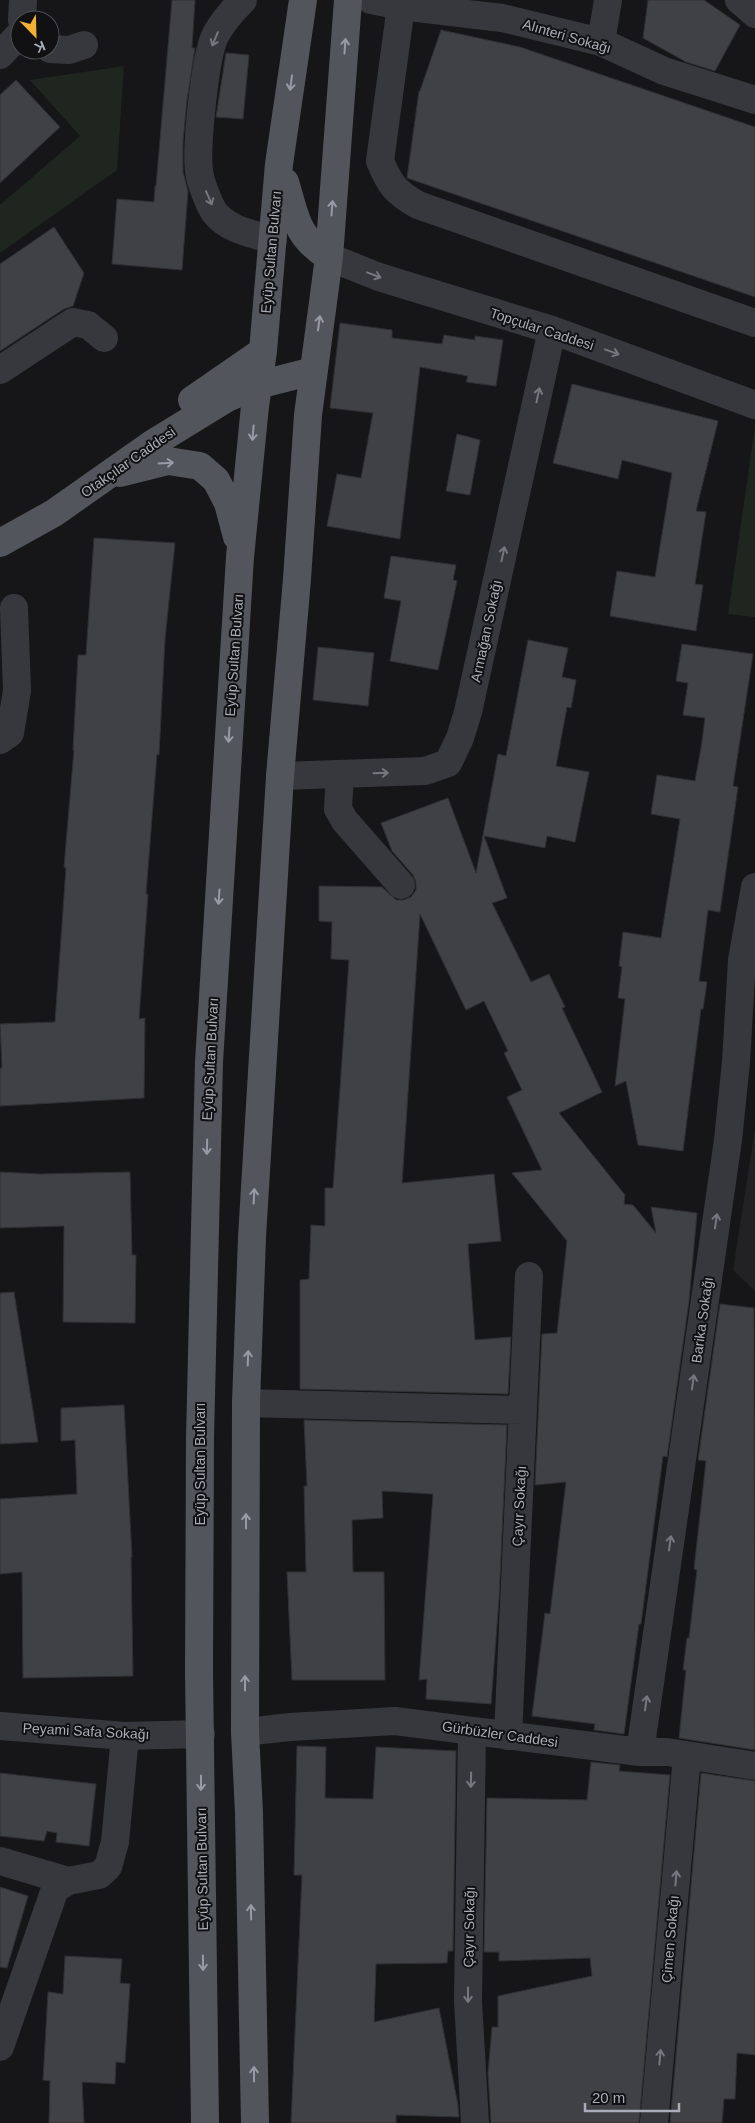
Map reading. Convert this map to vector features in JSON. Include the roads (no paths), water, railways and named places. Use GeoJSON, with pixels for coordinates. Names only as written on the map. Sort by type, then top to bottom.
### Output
{"type":"FeatureCollection","features":[{"type":"Feature","properties":{"kind":"main road","name":"Eyüp Sultan Bulvarı"},"geometry":{"type":"LineString","coordinates":[[205,2123],[200,1447],[209,1062],[240,557],[256,366],[273,240],[279,164],[303,0]]}},
{"type":"Feature","properties":{"kind":"main road"},"geometry":{"type":"LineString","coordinates":[[255,2123],[249,1823],[245,1732],[246,1403],[252,1237],[280,776],[313,371],[329,257],[348,0]]}},
{"type":"Feature","properties":{"kind":"main road"},"geometry":{"type":"LineString","coordinates":[[279,164],[295,219],[306,239],[329,257]]}},
{"type":"Feature","properties":{"kind":"main road"},"geometry":{"type":"LineString","coordinates":[[256,366],[313,371]]}},
{"type":"Feature","properties":{"kind":"main road","name":"Otakçılar Caddesi"},"geometry":{"type":"LineString","coordinates":[[0,543],[54,513],[183,423],[227,398],[256,366]]}},
{"type":"Feature","properties":{"kind":"main road","name":"Otakçılar Caddesi"},"geometry":{"type":"LineString","coordinates":[[0,528],[77,482],[256,366]]}},
{"type":"Feature","properties":{"kind":"main road"},"geometry":{"type":"LineString","coordinates":[[102,479],[147,465],[168,461],[200,466],[216,480],[228,503],[235,526],[240,557]]}},
{"type":"Feature","properties":{"kind":"main road"},"geometry":{"type":"LineString","coordinates":[[201,1734],[245,1732]]}},
{"type":"Feature","properties":{"kind":"street"},"geometry":{"type":"LineString","coordinates":[[243,0],[228,15],[215,36],[209,53],[200,126],[199,171],[216,214],[234,228],[273,240]]}},
{"type":"Feature","properties":{"kind":"street","name":"Alınteri Sokağı"},"geometry":{"type":"LineString","coordinates":[[371,0],[401,6],[502,18],[601,42],[664,71],[755,100]]}},
{"type":"Feature","properties":{"kind":"street"},"geometry":{"type":"LineString","coordinates":[[601,42],[608,0]]}},
{"type":"Feature","properties":{"kind":"street"},"geometry":{"type":"LineString","coordinates":[[739,0],[755,14]]}},
{"type":"Feature","properties":{"kind":"street"},"geometry":{"type":"LineString","coordinates":[[401,6],[380,161],[387,179],[400,194],[418,205],[755,323]]}},
{"type":"Feature","properties":{"kind":"street"},"geometry":{"type":"LineString","coordinates":[[0,55],[10,44]]}},
{"type":"Feature","properties":{"kind":"street"},"geometry":{"type":"LineString","coordinates":[[60,50],[69,50],[84,45]]}},
{"type":"Feature","properties":{"kind":"street","name":"Topçular Caddesi"},"geometry":{"type":"LineString","coordinates":[[329,257],[379,277],[552,330],[755,405]]}},
{"type":"Feature","properties":{"kind":"street"},"geometry":{"type":"LineString","coordinates":[[0,370],[73,322],[88,325],[104,338]]}},
{"type":"Feature","properties":{"kind":"street","name":"Armağan Sokağı"},"geometry":{"type":"LineString","coordinates":[[280,776],[425,771],[448,762],[460,738],[468,712],[552,330]]}},
{"type":"Feature","properties":{"kind":"street"},"geometry":{"type":"LineString","coordinates":[[0,740],[10,733],[17,691],[14,608]]}},
{"type":"Feature","properties":{"kind":"street"},"geometry":{"type":"LineString","coordinates":[[340,774],[338,809],[345,821],[400,885]]}},
{"type":"Feature","properties":{"kind":"street","name":"Barika Sokağı"},"geometry":{"type":"LineString","coordinates":[[640,1752],[728,1140],[736,1062],[742,960],[755,888]]}},
{"type":"Feature","properties":{"kind":"street","name":"Çayır Sokağı"},"geometry":{"type":"LineString","coordinates":[[508,1736],[529,1276]]}},
{"type":"Feature","properties":{"kind":"street"},"geometry":{"type":"LineString","coordinates":[[246,1403],[523,1410]]}},
{"type":"Feature","properties":{"kind":"street","name":"Gürbüzler Caddesi"},"geometry":{"type":"LineString","coordinates":[[245,1732],[290,1727],[395,1721],[640,1752],[667,1752],[755,1766]]}},
{"type":"Feature","properties":{"kind":"street","name":"Peyami Safa Sokağı"},"geometry":{"type":"LineString","coordinates":[[0,1726],[125,1736],[201,1734]]}},
{"type":"Feature","properties":{"kind":"street","name":"Çayır Sokağı"},"geometry":{"type":"LineString","coordinates":[[472,1731],[468,2001],[475,2123]]}},
{"type":"Feature","properties":{"kind":"street"},"geometry":{"type":"LineString","coordinates":[[0,2046],[55,1888],[68,1881],[99,1875],[108,1867],[115,1842],[125,1736]]}},
{"type":"Feature","properties":{"kind":"street","name":"Çimen Sokağı"},"geometry":{"type":"LineString","coordinates":[[654,2123],[687,1756]]}},
{"type":"Feature","properties":{"kind":"street"},"geometry":{"type":"LineString","coordinates":[[0,1861],[68,1881]]}}]}
